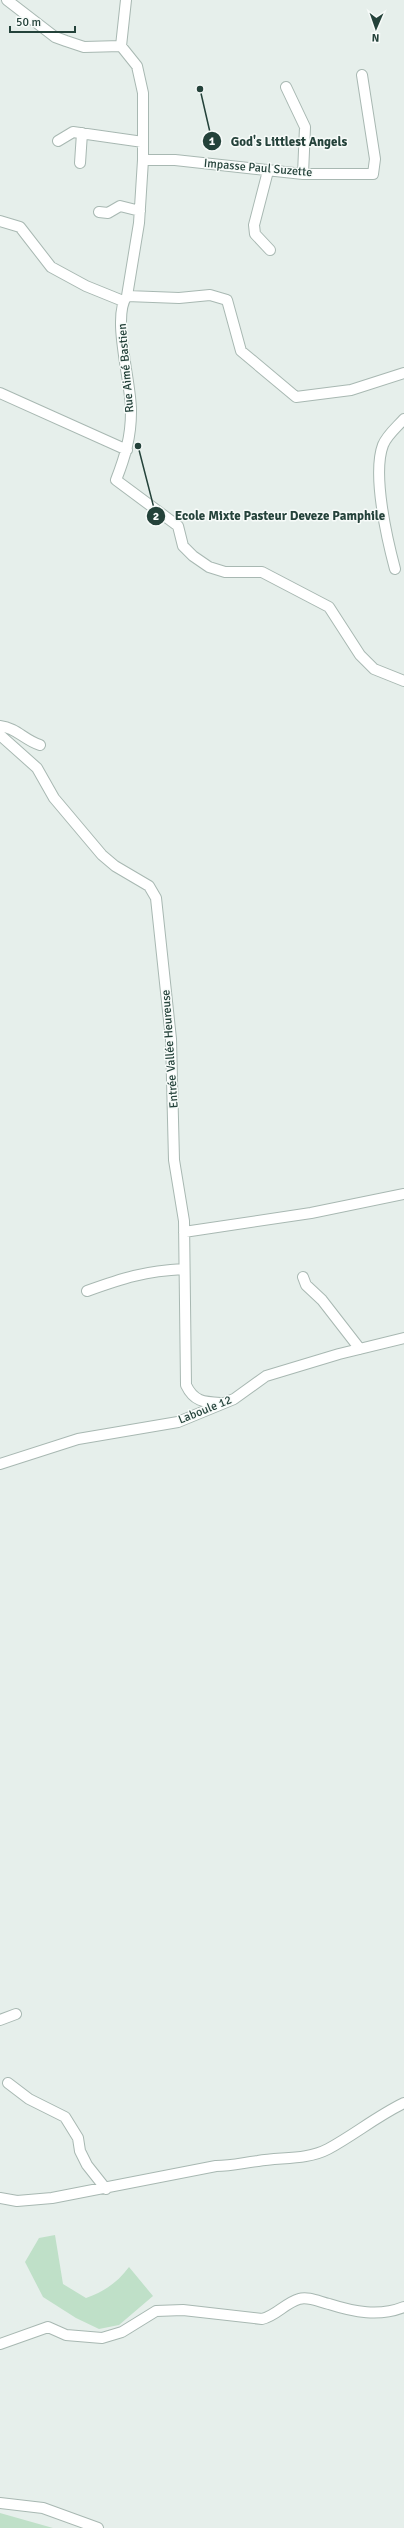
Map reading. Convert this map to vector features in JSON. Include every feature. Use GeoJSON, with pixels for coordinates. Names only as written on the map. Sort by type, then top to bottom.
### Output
{"type":"FeatureCollection","features":[{"type":"Feature","properties":{"kind":"street"},"geometry":{"type":"LineString","coordinates":[[6,0],[55,37],[84,47],[121,46],[126,0]]}},
{"type":"Feature","properties":{"kind":"street","name":"Rue Aimé Bastien"},"geometry":{"type":"LineString","coordinates":[[121,46],[137,66],[143,93],[143,160],[140,211],[125,298],[121,334],[131,410],[127,450],[116,480],[178,526],[183,546],[193,556],[209,567],[225,572],[262,572],[329,607],[360,655],[374,669],[404,681]]}},
{"type":"Feature","properties":{"kind":"street","name":"Impasse Paul Suzette"},"geometry":{"type":"LineString","coordinates":[[143,160],[175,160],[304,174],[373,174],[375,159],[362,75]]}},
{"type":"Feature","properties":{"kind":"street"},"geometry":{"type":"LineString","coordinates":[[286,87],[305,127],[304,174]]}},
{"type":"Feature","properties":{"kind":"street"},"geometry":{"type":"LineString","coordinates":[[58,141],[73,132],[143,142]]}},
{"type":"Feature","properties":{"kind":"street"},"geometry":{"type":"LineString","coordinates":[[80,163],[82,133]]}},
{"type":"Feature","properties":{"kind":"street"},"geometry":{"type":"LineString","coordinates":[[268,171],[254,224],[255,234],[270,250]]}},
{"type":"Feature","properties":{"kind":"street"},"geometry":{"type":"LineString","coordinates":[[99,212],[108,213],[120,206],[140,211]]}},
{"type":"Feature","properties":{"kind":"street"},"geometry":{"type":"LineString","coordinates":[[0,221],[20,227],[51,267],[86,286],[125,298],[179,298],[210,296],[227,300],[241,351],[296,397],[351,390],[404,374]]}},
{"type":"Feature","properties":{"kind":"street"},"geometry":{"type":"LineString","coordinates":[[0,393],[127,450]]}},
{"type":"Feature","properties":{"kind":"street"},"geometry":{"type":"LineString","coordinates":[[395,569],[382,512],[380,463],[383,446],[389,435],[404,418]]}},
{"type":"Feature","properties":{"kind":"street"},"geometry":{"type":"LineString","coordinates":[[0,726],[11,727],[26,741],[40,745]]}},
{"type":"Feature","properties":{"kind":"street","name":"Entrée Vallée Heureuse"},"geometry":{"type":"LineString","coordinates":[[0,735],[37,768],[54,798],[102,855],[115,866],[149,886],[156,898],[171,1039],[174,1160],[184,1232],[186,1385],[192,1396],[201,1402],[222,1403]]}},
{"type":"Feature","properties":{"kind":"street"},"geometry":{"type":"LineString","coordinates":[[184,1232],[311,1213],[404,1194]]}},
{"type":"Feature","properties":{"kind":"street"},"geometry":{"type":"LineString","coordinates":[[87,1292],[130,1275],[154,1271],[184,1269]]}},
{"type":"Feature","properties":{"kind":"street"},"geometry":{"type":"LineString","coordinates":[[303,1277],[306,1285],[322,1300],[360,1349]]}},
{"type":"Feature","properties":{"kind":"street","name":"Laboule 12"},"geometry":{"type":"LineString","coordinates":[[0,1464],[78,1439],[178,1422],[234,1399],[266,1376],[404,1338]]}},
{"type":"Feature","properties":{"kind":"street"},"geometry":{"type":"LineString","coordinates":[[0,2020],[16,2014]]}},
{"type":"Feature","properties":{"kind":"street"},"geometry":{"type":"LineString","coordinates":[[8,2082],[29,2099],[65,2117],[78,2138],[80,2151],[87,2165],[106,2189]]}},
{"type":"Feature","properties":{"kind":"street"},"geometry":{"type":"LineString","coordinates":[[0,2198],[17,2201],[52,2198],[106,2189],[216,2166],[238,2166],[258,2160],[311,2155],[326,2150],[387,2111],[404,2103]]}},
{"type":"Feature","properties":{"kind":"street"},"geometry":{"type":"LineString","coordinates":[[0,2344],[48,2327],[66,2335],[102,2338],[122,2332],[156,2311],[174,2309],[262,2319],[272,2317],[299,2299],[313,2299],[344,2309],[368,2314],[384,2312],[404,2306]]}},
{"type":"Feature","properties":{"kind":"street"},"geometry":{"type":"LineString","coordinates":[[0,2503],[43,2508],[98,2528]]}},
{"type":"Feature","properties":{"kind":"green space"},"geometry":{"type":"Polygon","coordinates":[[[55,2235],[63,2284],[86,2298],[99,2293],[110,2286],[129,2267],[153,2296],[119,2325],[99,2329],[76,2318],[43,2297],[25,2262],[39,2238],[55,2235]]]}},
{"type":"Feature","properties":{"kind":"green space"},"geometry":{"type":"Polygon","coordinates":[[[0,2513],[53,2528],[0,2528],[0,2513]]]}},
{"type":"Feature","properties":{"kind":"place","name":"God's Littlest Angels"},"geometry":{"type":"Point","coordinates":[200,89]}},
{"type":"Feature","properties":{"kind":"place","name":"Ecole Mixte Pasteur Deveze Pamphile"},"geometry":{"type":"Point","coordinates":[138,446]}}]}
